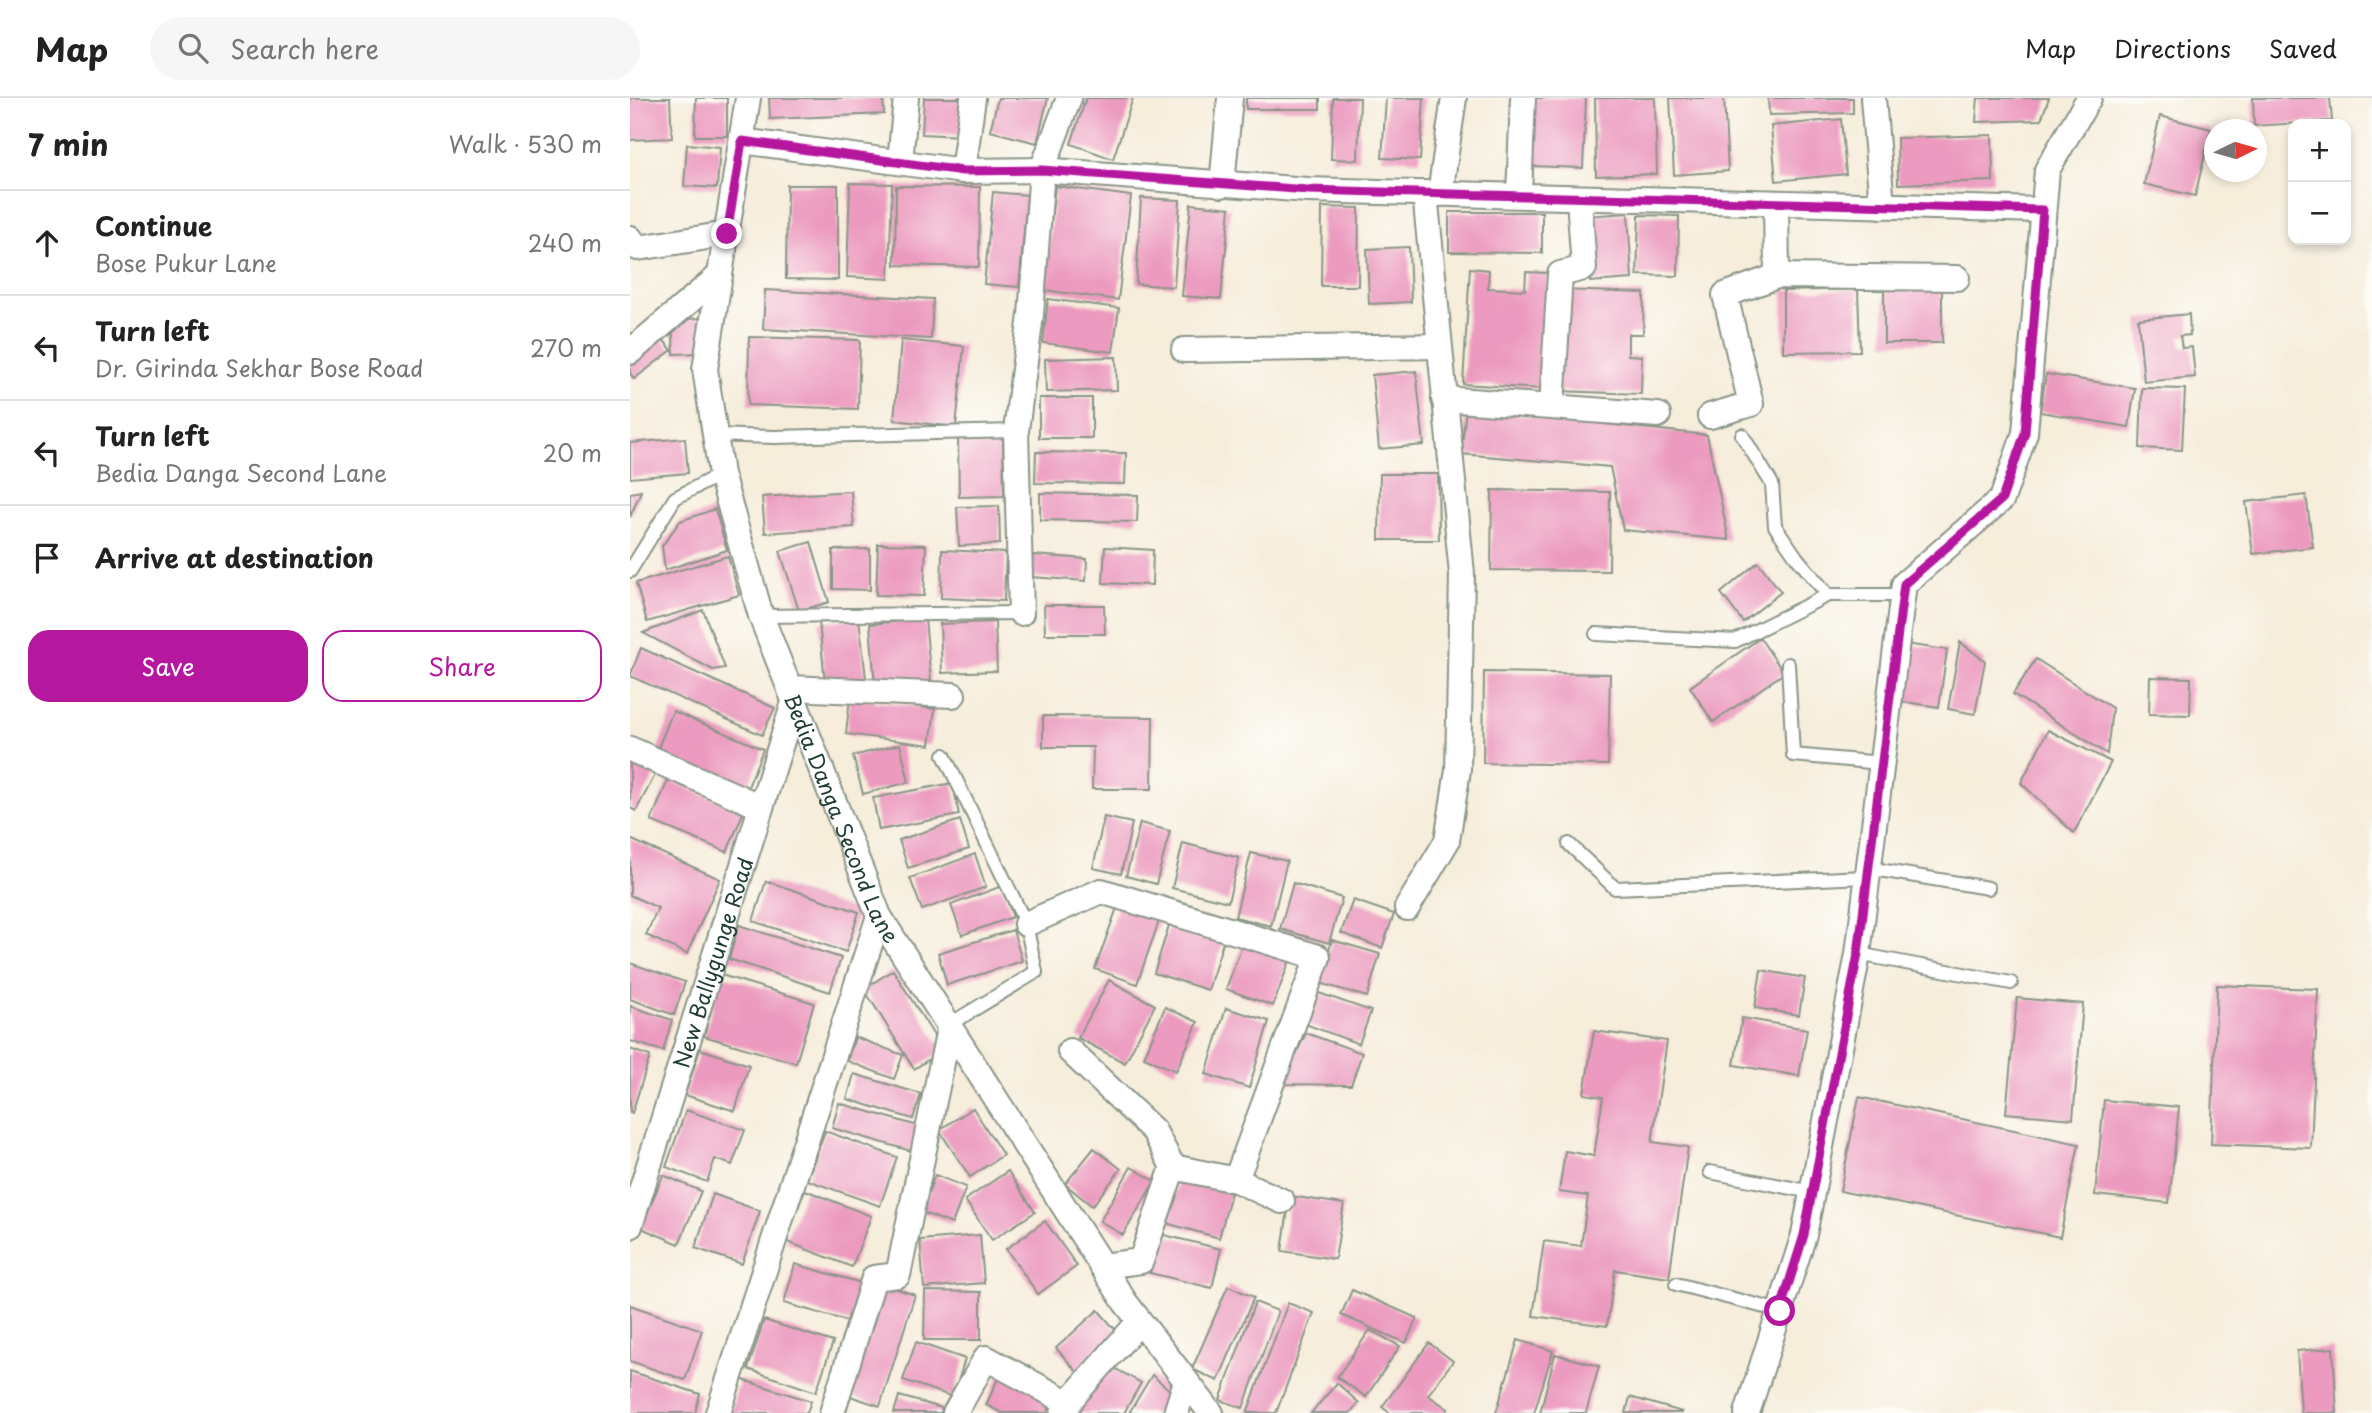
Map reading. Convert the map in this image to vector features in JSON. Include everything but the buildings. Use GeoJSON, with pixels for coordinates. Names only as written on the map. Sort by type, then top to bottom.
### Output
{"type":"FeatureCollection","features":[{"type":"Feature","properties":{"kind":"street","name":"Bedia Danga Second Lane"},"geometry":{"type":"LineString","coordinates":[[748,98],[705,369],[721,474],[761,617],[879,916],[1139,1322],[1211,1413]]}},
{"type":"Feature","properties":{"kind":"street"},"geometry":{"type":"LineString","coordinates":[[900,162],[906,98]]}},
{"type":"Feature","properties":{"kind":"street"},"geometry":{"type":"LineString","coordinates":[[963,171],[973,98]]}},
{"type":"Feature","properties":{"kind":"street"},"geometry":{"type":"LineString","coordinates":[[1021,613],[1016,431],[1031,315],[1042,170],[1069,98]]}},
{"type":"Feature","properties":{"kind":"street"},"geometry":{"type":"LineString","coordinates":[[1222,185],[1230,98]]}},
{"type":"Feature","properties":{"kind":"street"},"geometry":{"type":"LineString","coordinates":[[1407,908],[1447,841],[1458,770],[1462,574],[1439,346],[1432,193],[1454,98]]}},
{"type":"Feature","properties":{"kind":"street"},"geometry":{"type":"LineString","coordinates":[[1519,195],[1523,98]]}},
{"type":"Feature","properties":{"kind":"street"},"geometry":{"type":"LineString","coordinates":[[1873,98],[1882,206]]}},
{"type":"Feature","properties":{"kind":"street"},"geometry":{"type":"LineString","coordinates":[[1747,1413],[1804,1235],[1858,954],[1904,584],[2002,499],[2025,433],[2047,170],[2089,98]]}},
{"type":"Feature","properties":{"kind":"street"},"geometry":{"type":"LineString","coordinates":[[742,141],[963,171],[1042,170],[1222,185],[1579,198],[2043,210]]}},
{"type":"Feature","properties":{"kind":"street"},"geometry":{"type":"LineString","coordinates":[[1552,407],[1560,274],[1584,268],[1579,198]]}},
{"type":"Feature","properties":{"kind":"street"},"geometry":{"type":"LineString","coordinates":[[1776,203],[1777,276]]}},
{"type":"Feature","properties":{"kind":"street"},"geometry":{"type":"LineString","coordinates":[[630,238],[638,248],[727,234]]}},
{"type":"Feature","properties":{"kind":"street"},"geometry":{"type":"LineString","coordinates":[[630,352],[720,275]]}},
{"type":"Feature","properties":{"kind":"street"},"geometry":{"type":"LineString","coordinates":[[1710,416],[1751,404],[1725,295],[1777,276],[1957,278]]}},
{"type":"Feature","properties":{"kind":"street"},"geometry":{"type":"LineString","coordinates":[[1184,350],[1439,346]]}},
{"type":"Feature","properties":{"kind":"street"},"geometry":{"type":"LineString","coordinates":[[1444,399],[1658,415]]}},
{"type":"Feature","properties":{"kind":"street"},"geometry":{"type":"LineString","coordinates":[[792,693],[953,695]]}},
{"type":"Feature","properties":{"kind":"street","name":"New Ballygunge Road"},"geometry":{"type":"LineString","coordinates":[[631,1220],[761,807],[792,693]]}},
{"type":"Feature","properties":{"kind":"street"},"geometry":{"type":"LineString","coordinates":[[630,749],[761,807]]}},
{"type":"Feature","properties":{"kind":"street"},"geometry":{"type":"LineString","coordinates":[[1026,924],[1101,891],[1318,957],[1236,1180]]}},
{"type":"Feature","properties":{"kind":"street"},"geometry":{"type":"LineString","coordinates":[[719,1413],[879,916]]}},
{"type":"Feature","properties":{"kind":"street"},"geometry":{"type":"LineString","coordinates":[[832,1413],[874,1278],[898,1275],[950,1024]]}},
{"type":"Feature","properties":{"kind":"street"},"geometry":{"type":"LineString","coordinates":[[1070,1051],[1154,1130],[1173,1167],[1142,1261],[1102,1266]]}},
{"type":"Feature","properties":{"kind":"street"},"geometry":{"type":"LineString","coordinates":[[1173,1167],[1236,1180],[1282,1201]]}},
{"type":"Feature","properties":{"kind":"street"},"geometry":{"type":"LineString","coordinates":[[955,1413],[986,1357],[1066,1408],[1139,1322]]}},
{"type":"Feature","properties":{"kind":"street"},"geometry":{"type":"LineString","coordinates":[[1177,1413],[1186,1381]]}},
{"type":"Feature","properties":{"kind":"lane"},"geometry":{"type":"LineString","coordinates":[[714,435],[774,437],[1016,431]]}},
{"type":"Feature","properties":{"kind":"lane"},"geometry":{"type":"LineString","coordinates":[[1742,435],[1772,484],[1775,526],[1828,595]]}},
{"type":"Feature","properties":{"kind":"lane"},"geometry":{"type":"LineString","coordinates":[[630,571],[675,498],[721,474]]}},
{"type":"Feature","properties":{"kind":"lane"},"geometry":{"type":"LineString","coordinates":[[1596,634],[1735,641],[1828,595],[1903,595]]}},
{"type":"Feature","properties":{"kind":"lane"},"geometry":{"type":"LineString","coordinates":[[761,617],[1021,613]]}},
{"type":"Feature","properties":{"kind":"lane"},"geometry":{"type":"LineString","coordinates":[[1788,664],[1793,755],[1881,763]]}},
{"type":"Feature","properties":{"kind":"lane"},"geometry":{"type":"LineString","coordinates":[[944,755],[1026,924],[1036,972],[950,1024]]}},
{"type":"Feature","properties":{"kind":"lane"},"geometry":{"type":"LineString","coordinates":[[1569,844],[1615,888],[1866,873],[1988,888]]}},
{"type":"Feature","properties":{"kind":"lane"},"geometry":{"type":"LineString","coordinates":[[1858,954],[2011,983]]}},
{"type":"Feature","properties":{"kind":"lane"},"geometry":{"type":"LineString","coordinates":[[1710,1172],[1812,1192]]}},
{"type":"Feature","properties":{"kind":"lane"},"geometry":{"type":"LineString","coordinates":[[1676,1284],[1780,1311]]}},
{"type":"Feature","properties":{"kind":"route"},"geometry":{"type":"LineString","coordinates":[[727,234],[742,141],[963,171],[1042,170],[1308,190],[2043,210],[2025,433],[2002,499],[1904,584],[1865,877],[1858,954],[1804,1235],[1780,1311]]}}]}
